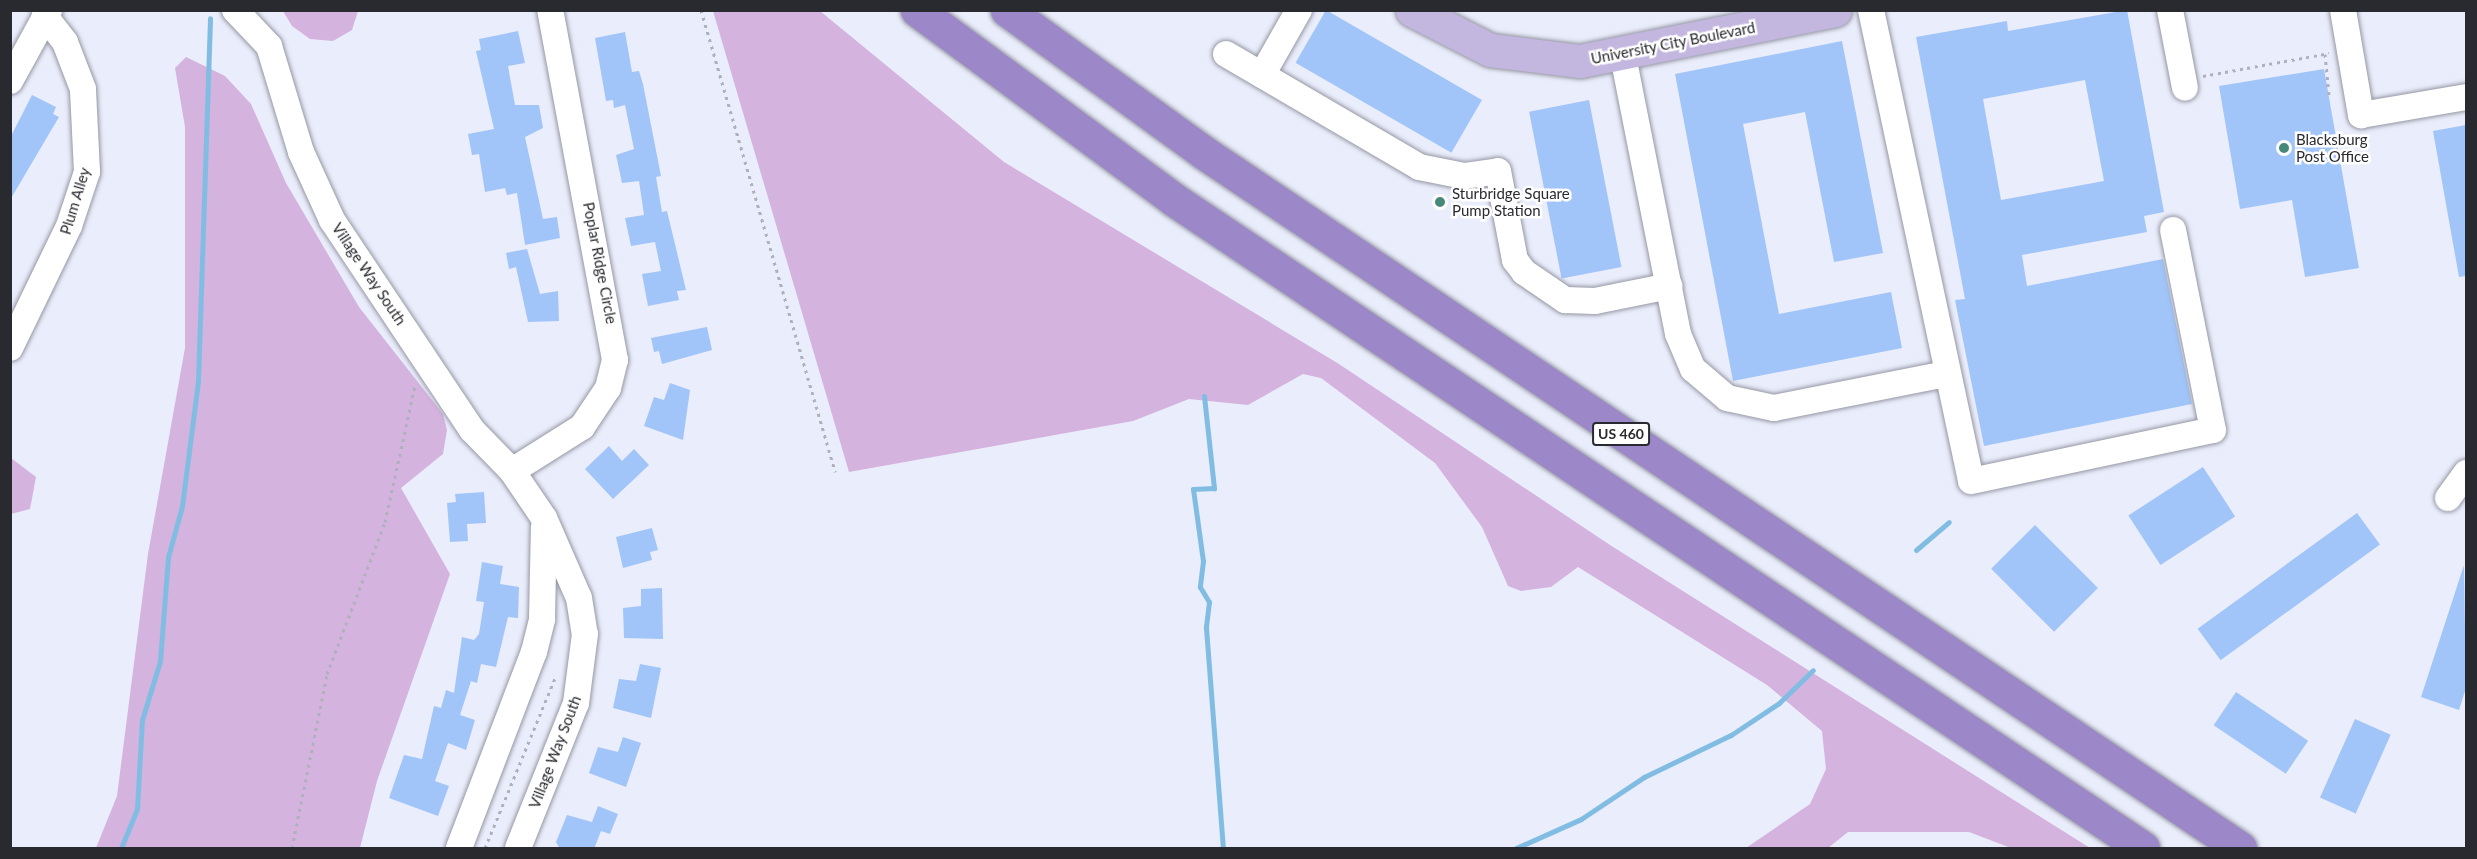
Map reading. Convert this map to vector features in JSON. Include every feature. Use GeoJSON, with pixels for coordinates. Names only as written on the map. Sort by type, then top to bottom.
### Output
{"type":"FeatureCollection","features":[{"type":"Feature","properties":{"kind":"highway"},"geometry":{"type":"LineString","coordinates":[[917,10],[1173,199],[2143,849]]}},
{"type":"Feature","properties":{"kind":"highway","name":"US 460"},"geometry":{"type":"LineString","coordinates":[[1007,10],[1203,152],[2240,849]]}},
{"type":"Feature","properties":{"kind":"main road","name":"University City Boulevard"},"geometry":{"type":"LineString","coordinates":[[1412,10],[1465,39],[1512,56],[1580,61],[1623,56],[1835,10]]}},
{"type":"Feature","properties":{"kind":"street","name":"Village Way South"},"geometry":{"type":"LineString","coordinates":[[235,10],[269,46],[301,152],[333,220],[472,430],[512,471],[544,518],[579,598],[583,668],[576,703],[519,849]]}},
{"type":"Feature","properties":{"kind":"street","name":"Poplar Ridge Circle"},"geometry":{"type":"LineString","coordinates":[[512,471],[582,427],[608,388],[615,360],[550,10]]}},
{"type":"Feature","properties":{"kind":"street"},"geometry":{"type":"LineString","coordinates":[[1262,75],[1299,10]]}},
{"type":"Feature","properties":{"kind":"street"},"geometry":{"type":"LineString","coordinates":[[1871,10],[1946,374],[1971,481],[2213,430],[2173,230]]}},
{"type":"Feature","properties":{"kind":"street"},"geometry":{"type":"LineString","coordinates":[[2170,10],[2184,84]]}},
{"type":"Feature","properties":{"kind":"street"},"geometry":{"type":"LineString","coordinates":[[2343,10],[2337,52],[2361,115],[2466,97]]}},
{"type":"Feature","properties":{"kind":"street"},"geometry":{"type":"LineString","coordinates":[[10,81],[47,14]]}},
{"type":"Feature","properties":{"kind":"street","name":"Plum Alley"},"geometry":{"type":"LineString","coordinates":[[10,348],[69,226],[87,172],[83,89],[65,42],[47,14]]}},
{"type":"Feature","properties":{"kind":"street"},"geometry":{"type":"LineString","coordinates":[[1226,54],[1419,167],[1464,176],[1498,171],[1515,260],[1524,272],[1565,300],[1595,301],[1670,286]]}},
{"type":"Feature","properties":{"kind":"street"},"geometry":{"type":"LineString","coordinates":[[1623,56],[1686,360],[1726,398],[1745,406],[1774,408],[1946,374]]}},
{"type":"Feature","properties":{"kind":"street"},"geometry":{"type":"LineString","coordinates":[[2448,498],[2466,474]]}},
{"type":"Feature","properties":{"kind":"street"},"geometry":{"type":"LineString","coordinates":[[459,849],[534,652],[545,577],[544,518]]}},
{"type":"Feature","properties":{"kind":"path"},"geometry":{"type":"LineString","coordinates":[[701,10],[835,472]]}},
{"type":"Feature","properties":{"kind":"path"},"geometry":{"type":"LineString","coordinates":[[2184,84],[2337,52],[2329,95]]}},
{"type":"Feature","properties":{"kind":"path"},"geometry":{"type":"LineString","coordinates":[[292,849],[327,674],[385,522],[415,386],[430,367]]}},
{"type":"Feature","properties":{"kind":"shaded area"},"geometry":{"type":"Polygon","coordinates":[[[283,11],[358,11],[352,30],[333,41],[310,39],[292,26],[283,11]]]}},
{"type":"Feature","properties":{"kind":"shaded area"},"geometry":{"type":"Polygon","coordinates":[[[713,11],[820,11],[1004,162],[1339,364],[1610,545],[2090,848],[2011,848],[1969,832],[1848,832],[1828,848],[1746,848],[1810,804],[1826,769],[1822,731],[1767,685],[1578,567],[1551,587],[1521,591],[1508,586],[1482,527],[1435,463],[1321,378],[1303,374],[1248,405],[1189,399],[1133,421],[849,472],[713,11]]]}},
{"type":"Feature","properties":{"kind":"shaded area"},"geometry":{"type":"Polygon","coordinates":[[[186,57],[225,76],[251,104],[286,183],[359,307],[443,414],[447,430],[443,454],[401,488],[450,574],[377,781],[360,848],[96,848],[117,796],[148,554],[185,348],[185,127],[175,68],[186,57]]]}},
{"type":"Feature","properties":{"kind":"shaded area"},"geometry":{"type":"Polygon","coordinates":[[[11,458],[36,477],[30,509],[11,514],[11,458]]]}},
{"type":"Feature","properties":{"kind":"building"},"geometry":{"type":"Polygon","coordinates":[[[1326,10],[1482,100],[1451,153],[1296,63],[1326,10]]]}},
{"type":"Feature","properties":{"kind":"building"},"geometry":{"type":"Polygon","coordinates":[[[2127,10],[2164,212],[2144,216],[2147,232],[2022,255],[2027,286],[2163,259],[2192,404],[1984,446],[1955,300],[1965,299],[1916,37],[2007,21],[2008,31],[2127,10]],[[2085,80],[1983,99],[2001,200],[2104,181],[2085,80]]]}},
{"type":"Feature","properties":{"kind":"building"},"geometry":{"type":"Polygon","coordinates":[[[518,31],[525,63],[508,66],[515,105],[539,105],[543,128],[525,137],[543,219],[557,217],[560,238],[525,245],[517,193],[507,195],[505,188],[485,192],[479,154],[472,155],[468,134],[494,129],[476,51],[481,50],[479,39],[518,31]]]}},
{"type":"Feature","properties":{"kind":"building"},"geometry":{"type":"Polygon","coordinates":[[[625,32],[632,72],[639,71],[643,84],[661,176],[656,177],[662,212],[667,211],[686,290],[677,291],[679,300],[648,306],[642,274],[661,271],[655,242],[631,246],[625,218],[644,215],[639,181],[622,183],[616,155],[634,149],[625,105],[614,108],[613,100],[606,101],[595,38],[625,32]]]}},
{"type":"Feature","properties":{"kind":"building"},"geometry":{"type":"Polygon","coordinates":[[[1842,41],[1883,253],[1834,262],[1805,112],[1743,124],[1779,314],[1891,292],[1902,348],[1733,381],[1675,74],[1842,41]]]}},
{"type":"Feature","properties":{"kind":"building","name":"Blacksburg Post Office"},"geometry":{"type":"Polygon","coordinates":[[[2324,69],[2359,268],[2305,277],[2292,200],[2240,209],[2219,86],[2324,69]]]}},
{"type":"Feature","properties":{"kind":"building"},"geometry":{"type":"Polygon","coordinates":[[[32,95],[56,107],[53,114],[59,117],[10,200],[10,138],[32,95]]]}},
{"type":"Feature","properties":{"kind":"building"},"geometry":{"type":"Polygon","coordinates":[[[1589,100],[1621,267],[1562,279],[1529,112],[1589,100]]]}},
{"type":"Feature","properties":{"kind":"building"},"geometry":{"type":"Polygon","coordinates":[[[2466,125],[2466,276],[2459,277],[2433,131],[2466,125]]]}},
{"type":"Feature","properties":{"kind":"building"},"geometry":{"type":"Polygon","coordinates":[[[527,249],[540,294],[558,291],[559,321],[528,322],[516,267],[509,269],[506,253],[527,249]]]}},
{"type":"Feature","properties":{"kind":"building"},"geometry":{"type":"Polygon","coordinates":[[[707,327],[712,350],[662,364],[659,351],[654,352],[651,338],[707,327]]]}},
{"type":"Feature","properties":{"kind":"building"},"geometry":{"type":"Polygon","coordinates":[[[670,383],[690,390],[683,440],[644,426],[654,397],[664,400],[670,383]]]}},
{"type":"Feature","properties":{"kind":"building"},"geometry":{"type":"Polygon","coordinates":[[[609,446],[622,461],[634,449],[649,465],[613,499],[585,469],[609,446]]]}},
{"type":"Feature","properties":{"kind":"building"},"geometry":{"type":"Polygon","coordinates":[[[2203,467],[2235,516],[2160,565],[2128,515],[2203,467]]]}},
{"type":"Feature","properties":{"kind":"building"},"geometry":{"type":"Polygon","coordinates":[[[484,492],[486,523],[467,524],[468,541],[450,542],[447,503],[456,502],[455,494],[484,492]]]}},
{"type":"Feature","properties":{"kind":"building"},"geometry":{"type":"Polygon","coordinates":[[[2357,513],[2380,545],[2221,660],[2198,629],[2357,513]]]}},
{"type":"Feature","properties":{"kind":"building"},"geometry":{"type":"Polygon","coordinates":[[[2035,525],[2098,588],[2054,632],[1991,569],[2035,525]]]}},
{"type":"Feature","properties":{"kind":"building"},"geometry":{"type":"Polygon","coordinates":[[[652,528],[658,550],[650,552],[652,560],[623,568],[616,537],[652,528]]]}},
{"type":"Feature","properties":{"kind":"building"},"geometry":{"type":"Polygon","coordinates":[[[482,562],[503,566],[500,584],[519,587],[518,618],[508,617],[496,667],[481,664],[477,683],[471,681],[460,715],[475,720],[466,750],[448,743],[435,781],[449,786],[438,816],[389,798],[404,755],[422,759],[434,706],[441,708],[446,690],[454,693],[462,637],[474,640],[479,634],[484,602],[476,601],[482,562]]]}},
{"type":"Feature","properties":{"kind":"building"},"geometry":{"type":"Polygon","coordinates":[[[2464,565],[2466,688],[2459,710],[2421,697],[2464,565]]]}},
{"type":"Feature","properties":{"kind":"building"},"geometry":{"type":"Polygon","coordinates":[[[662,588],[663,639],[624,638],[623,608],[641,606],[641,589],[662,588]]]}},
{"type":"Feature","properties":{"kind":"building"},"geometry":{"type":"Polygon","coordinates":[[[640,664],[661,668],[651,718],[613,708],[619,679],[636,681],[640,664]]]}},
{"type":"Feature","properties":{"kind":"building"},"geometry":{"type":"Polygon","coordinates":[[[2236,692],[2308,741],[2286,774],[2214,725],[2236,692]]]}},
{"type":"Feature","properties":{"kind":"building"},"geometry":{"type":"Polygon","coordinates":[[[2355,719],[2391,735],[2356,813],[2320,798],[2355,719]]]}},
{"type":"Feature","properties":{"kind":"building"},"geometry":{"type":"Polygon","coordinates":[[[623,737],[641,743],[626,787],[589,773],[598,747],[618,752],[623,737]]]}},
{"type":"Feature","properties":{"kind":"building"},"geometry":{"type":"Polygon","coordinates":[[[598,806],[618,814],[610,834],[601,831],[594,849],[560,849],[556,842],[567,815],[592,822],[598,806]]]}},
{"type":"Feature","properties":{"kind":"waterway"},"geometry":{"type":"LineString","coordinates":[[121,848],[137,809],[142,720],[160,661],[168,557],[182,506],[198,381],[210,18]]}},
{"type":"Feature","properties":{"kind":"waterway"},"geometry":{"type":"LineString","coordinates":[[1204,396],[1214,488],[1193,489],[1203,561],[1200,587],[1209,602],[1206,628],[1223,848]]}},
{"type":"Feature","properties":{"kind":"waterway"},"geometry":{"type":"LineString","coordinates":[[1916,550],[1949,522]]}},
{"type":"Feature","properties":{"kind":"waterway"},"geometry":{"type":"LineString","coordinates":[[1516,848],[1581,819],[1644,777],[1731,735],[1779,703],[1813,670]]}},
{"type":"Feature","properties":{"kind":"place","name":"Blacksburg Post Office"},"geometry":{"type":"Point","coordinates":[2284,148]}},
{"type":"Feature","properties":{"kind":"place","name":"Sturbridge Square Pump Station"},"geometry":{"type":"Point","coordinates":[1440,202]}}]}
